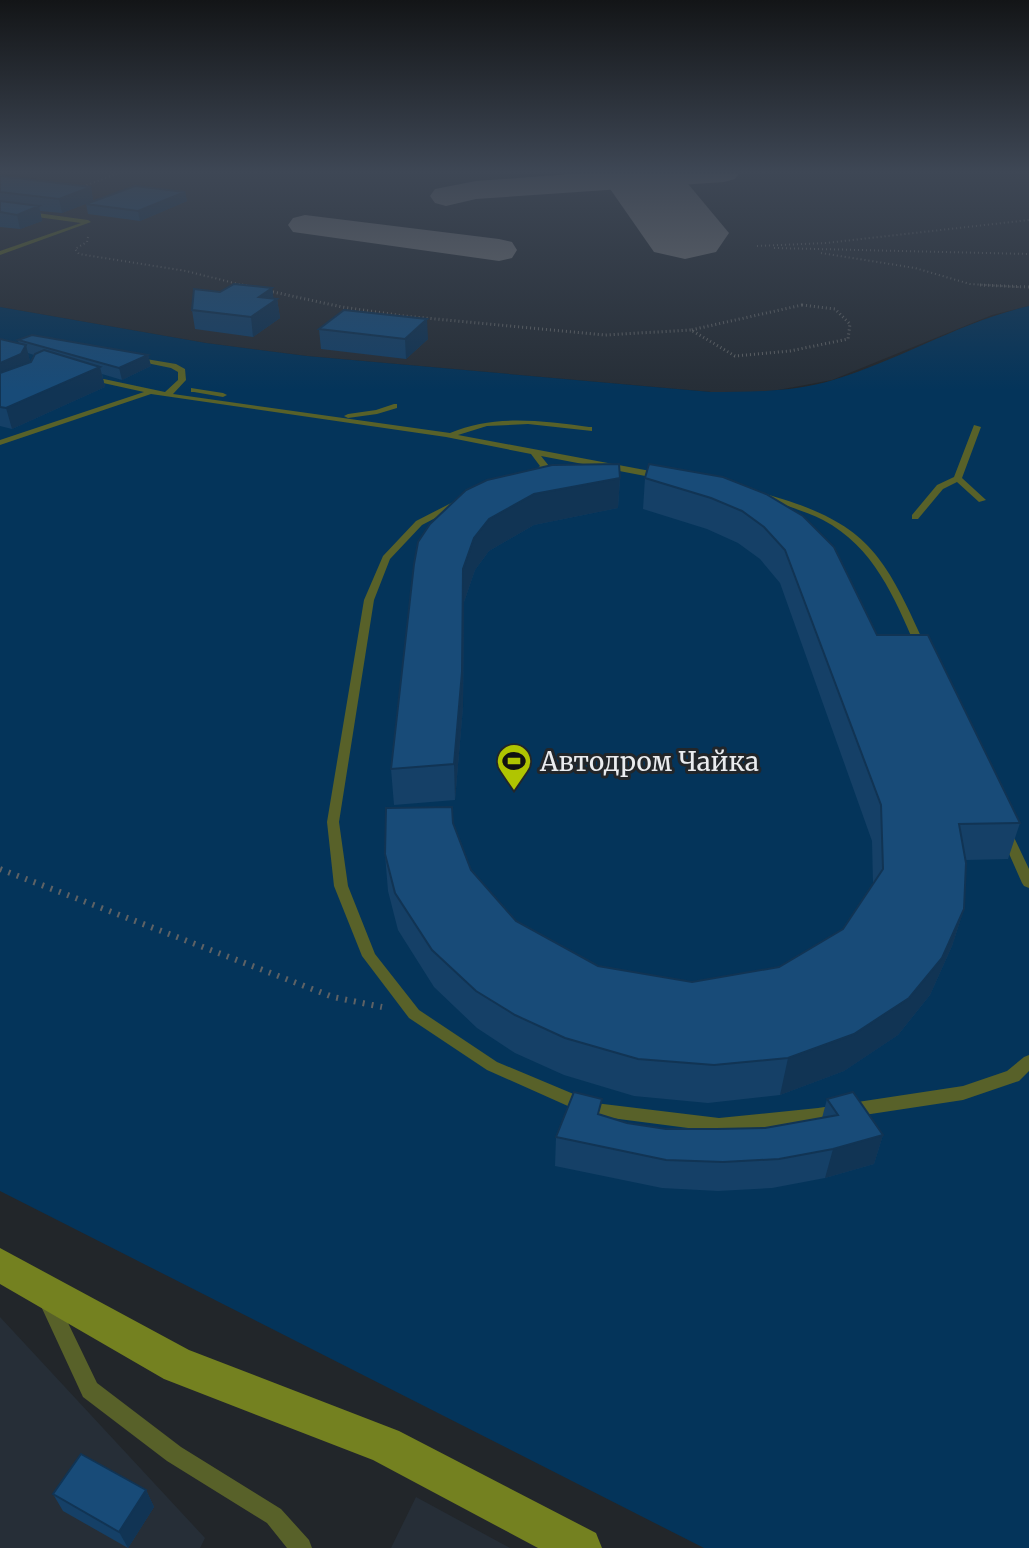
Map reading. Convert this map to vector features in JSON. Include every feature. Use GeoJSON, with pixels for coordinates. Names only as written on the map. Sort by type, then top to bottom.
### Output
{"type":"FeatureCollection","features":[{"type":"Feature","properties":{"kind":"street"},"geometry":{"type":"LineString","coordinates":[[0,1265],[178,1365],[385,1445],[581,1548]]}},
{"type":"Feature","properties":{"kind":"lane"},"geometry":{"type":"LineString","coordinates":[[0,253],[22,245]]}},
{"type":"Feature","properties":{"kind":"lane"},"geometry":{"type":"LineString","coordinates":[[131,358],[173,366],[182,371],[182,380],[167,395]]}},
{"type":"Feature","properties":{"kind":"lane"},"geometry":{"type":"LineString","coordinates":[[73,373],[167,395],[346,418],[394,406]]}},
{"type":"Feature","properties":{"kind":"lane"},"geometry":{"type":"LineString","coordinates":[[194,390],[670,477]]}},
{"type":"Feature","properties":{"kind":"lane"},"geometry":{"type":"LineString","coordinates":[[0,443],[151,392]]}},
{"type":"Feature","properties":{"kind":"lane"},"geometry":{"type":"LineString","coordinates":[[446,435],[486,424],[528,422],[589,429]]}},
{"type":"Feature","properties":{"kind":"lane"},"geometry":{"type":"LineString","coordinates":[[915,517],[940,487],[958,478],[977,427]]}},
{"type":"Feature","properties":{"kind":"lane"},"geometry":{"type":"LineString","coordinates":[[521,482],[541,472],[545,466],[535,453]]}},
{"type":"Feature","properties":{"kind":"lane"},"geometry":{"type":"LineString","coordinates":[[958,478],[982,500]]}},
{"type":"Feature","properties":{"kind":"lane"},"geometry":{"type":"LineString","coordinates":[[745,492],[790,503],[827,517],[857,536],[879,560],[924,655]]}},
{"type":"Feature","properties":{"kind":"lane"},"geometry":{"type":"LineString","coordinates":[[469,497],[419,523],[386,558],[369,600],[333,822],[341,886],[369,956],[414,1014],[492,1066],[594,1110],[719,1125],[818,1115],[963,1093],[1013,1076],[1029,1061]]}},
{"type":"Feature","properties":{"kind":"lane"},"geometry":{"type":"LineString","coordinates":[[1001,822],[1029,883]]}},
{"type":"Feature","properties":{"kind":"lane"},"geometry":{"type":"LineString","coordinates":[[42,1289],[90,1390],[174,1454],[274,1516],[301,1548]]}},
{"type":"Feature","properties":{"kind":"path"},"geometry":{"type":"LineString","coordinates":[[79,245],[75,249],[79,254],[186,271],[342,307],[508,328],[605,335],[691,330],[802,305],[835,309],[850,324],[848,339],[790,351],[735,356],[691,330]]}},
{"type":"Feature","properties":{"kind":"path"},"geometry":{"type":"LineString","coordinates":[[774,245],[757,246],[915,268],[970,284],[1029,287]]}},
{"type":"Feature","properties":{"kind":"path"},"geometry":{"type":"LineString","coordinates":[[776,248],[1029,254]]}},
{"type":"Feature","properties":{"kind":"path"},"geometry":{"type":"LineString","coordinates":[[508,328],[514,322]]}},
{"type":"Feature","properties":{"kind":"path"},"geometry":{"type":"LineString","coordinates":[[0,869],[333,997],[414,1014]]}},
{"type":"Feature","properties":{"kind":"shaded area"},"geometry":{"type":"Polygon","coordinates":[[[0,245],[1029,245],[1029,306],[992,315],[832,380],[767,392],[711,392],[307,356],[206,343],[0,307],[0,245]]]}},
{"type":"Feature","properties":{"kind":"shaded area","name":"Автодром Чайка"},"geometry":{"type":"Polygon","coordinates":[[[1029,306],[1029,1548],[704,1548],[0,1191],[0,307],[206,343],[307,356],[711,392],[788,389],[833,380],[979,322],[1029,306]]]}},
{"type":"Feature","properties":{"kind":"shaded area"},"geometry":{"type":"Polygon","coordinates":[[[0,1317],[205,1538],[200,1548],[0,1548],[0,1317]]]}},
{"type":"Feature","properties":{"kind":"shaded area"},"geometry":{"type":"Polygon","coordinates":[[[416,1497],[510,1548],[391,1548],[416,1497]]]}},
{"type":"Feature","properties":{"kind":"building"},"geometry":{"type":"Polygon","coordinates":[[[234,284],[272,288],[259,297],[277,299],[251,317],[192,310],[194,289],[220,292],[234,284]]]}},
{"type":"Feature","properties":{"kind":"building"},"geometry":{"type":"Polygon","coordinates":[[[344,310],[427,319],[405,339],[319,329],[344,310]]]}},
{"type":"Feature","properties":{"kind":"building"},"geometry":{"type":"Polygon","coordinates":[[[32,335],[148,355],[119,368],[18,340],[32,335]]]}},
{"type":"Feature","properties":{"kind":"building"},"geometry":{"type":"Polygon","coordinates":[[[0,339],[26,345],[21,354],[0,363],[0,339]]]}},
{"type":"Feature","properties":{"kind":"building"},"geometry":{"type":"Polygon","coordinates":[[[44,350],[100,367],[6,408],[0,407],[0,373],[31,362],[35,354],[44,350]]]}},
{"type":"Feature","properties":{"kind":"building"},"geometry":{"type":"Polygon","coordinates":[[[619,464],[620,478],[534,494],[489,519],[474,538],[463,569],[462,672],[454,764],[391,769],[414,564],[418,542],[430,524],[466,490],[487,480],[552,465],[619,464]]]}},
{"type":"Feature","properties":{"kind":"building"},"geometry":{"type":"Polygon","coordinates":[[[649,464],[723,477],[766,494],[803,516],[834,547],[877,635],[928,635],[1020,823],[959,824],[966,863],[964,909],[942,958],[909,998],[854,1034],[788,1058],[714,1065],[638,1059],[565,1038],[515,1015],[476,991],[432,950],[395,893],[385,854],[386,808],[452,807],[453,823],[471,870],[516,921],[598,966],[692,982],[779,967],[843,929],[883,869],[881,805],[785,550],[764,527],[742,511],[645,478],[649,464]]]}},
{"type":"Feature","properties":{"kind":"building"},"geometry":{"type":"Polygon","coordinates":[[[574,1092],[602,1099],[598,1114],[627,1123],[666,1129],[717,1129],[765,1128],[838,1115],[827,1099],[853,1092],[883,1135],[779,1159],[723,1162],[666,1160],[556,1137],[574,1092]]]}},
{"type":"Feature","properties":{"kind":"building"},"geometry":{"type":"Polygon","coordinates":[[[81,1454],[146,1490],[119,1532],[53,1494],[81,1454]]]}},
{"type":"Feature","properties":{"kind":"taxiway"},"geometry":{"type":"LineString","coordinates":[[462,245],[499,250]]}},
{"type":"Feature","properties":{"kind":"place","name":"Автодром Чайка"},"geometry":{"type":"Point","coordinates":[514,792]}}]}
